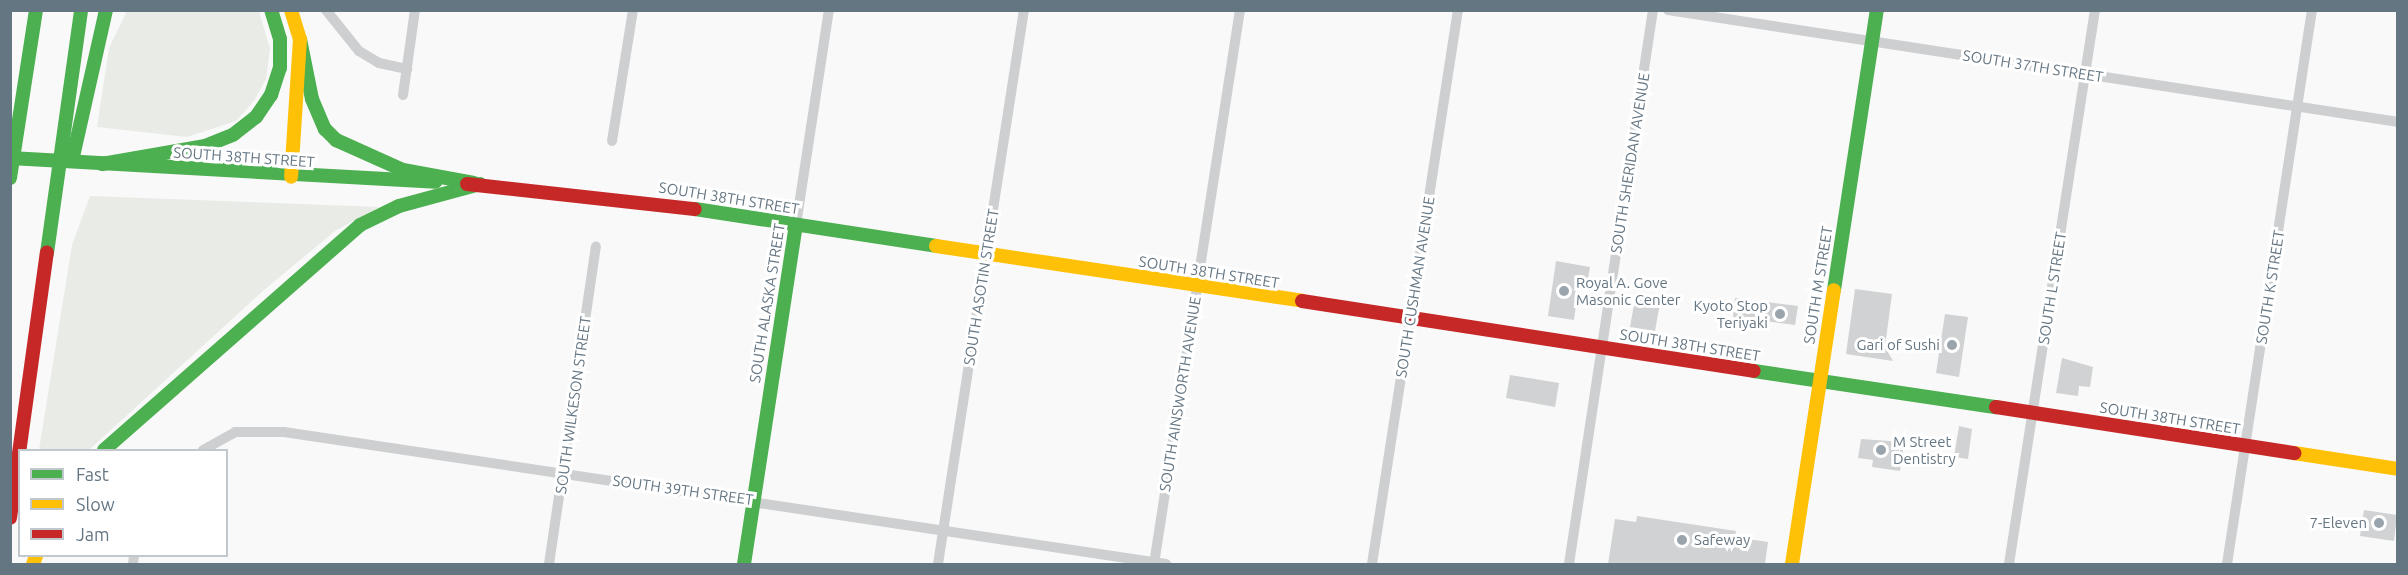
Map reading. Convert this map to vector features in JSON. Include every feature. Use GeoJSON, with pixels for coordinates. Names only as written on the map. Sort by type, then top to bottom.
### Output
{"type":"FeatureCollection","features":[{"type":"Feature","properties":{"kind":"main road"},"geometry":{"type":"LineString","coordinates":[[10,178],[36,10]]}},
{"type":"Feature","properties":{"kind":"main road"},"geometry":{"type":"LineString","coordinates":[[19,449],[81,10]]}},
{"type":"Feature","properties":{"kind":"main road"},"geometry":{"type":"LineString","coordinates":[[33,343],[106,10]]}},
{"type":"Feature","properties":{"kind":"main road"},"geometry":{"type":"LineString","coordinates":[[102,164],[205,146],[234,134],[256,117],[271,95],[280,68],[280,39],[271,10]]}},
{"type":"Feature","properties":{"kind":"main road"},"geometry":{"type":"LineString","coordinates":[[291,10],[300,39],[312,99],[325,129],[336,140],[403,170],[480,184]]}},
{"type":"Feature","properties":{"kind":"main road","name":"SOUTH M STREET"},"geometry":{"type":"LineString","coordinates":[[1792,564],[1876,10]]}},
{"type":"Feature","properties":{"kind":"main road"},"geometry":{"type":"LineString","coordinates":[[291,177],[300,39]]}},
{"type":"Feature","properties":{"kind":"main road","name":"SOUTH 38TH STREET"},"geometry":{"type":"LineString","coordinates":[[10,158],[291,177],[480,184],[563,190],[2397,469]]}},
{"type":"Feature","properties":{"kind":"main road"},"geometry":{"type":"LineString","coordinates":[[105,449],[360,225],[399,206],[480,184]]}},
{"type":"Feature","properties":{"kind":"main road","name":"SOUTH ALASKA STREET"},"geometry":{"type":"LineString","coordinates":[[744,564],[796,225]]}},
{"type":"Feature","properties":{"kind":"main road"},"geometry":{"type":"LineString","coordinates":[[10,518],[18,457]]}},
{"type":"Feature","properties":{"kind":"street"},"geometry":{"type":"LineString","coordinates":[[326,10],[359,51],[379,63],[407,69]]}},
{"type":"Feature","properties":{"kind":"street"},"geometry":{"type":"LineString","coordinates":[[403,95],[415,10]]}},
{"type":"Feature","properties":{"kind":"street"},"geometry":{"type":"LineString","coordinates":[[612,141],[633,10]]}},
{"type":"Feature","properties":{"kind":"street","name":"SOUTH ALASKA STREET"},"geometry":{"type":"LineString","coordinates":[[796,225],[829,10]]}},
{"type":"Feature","properties":{"kind":"street","name":"SOUTH ASOTIN STREET"},"geometry":{"type":"LineString","coordinates":[[938,564],[1024,10]]}},
{"type":"Feature","properties":{"kind":"street","name":"SOUTH AINSWORTH AVENUE"},"geometry":{"type":"LineString","coordinates":[[1154,564],[1240,10]]}},
{"type":"Feature","properties":{"kind":"street","name":"SOUTH CUSHMAN AVENUE"},"geometry":{"type":"LineString","coordinates":[[1372,564],[1458,10]]}},
{"type":"Feature","properties":{"kind":"street","name":"SOUTH SHERIDAN AVENUE"},"geometry":{"type":"LineString","coordinates":[[1569,564],[1653,10]]}},
{"type":"Feature","properties":{"kind":"street","name":"SOUTH 37TH STREET"},"geometry":{"type":"LineString","coordinates":[[1668,10],[2397,122]]}},
{"type":"Feature","properties":{"kind":"street","name":"SOUTH L STREET"},"geometry":{"type":"LineString","coordinates":[[2009,564],[2094,10]]}},
{"type":"Feature","properties":{"kind":"street","name":"SOUTH K STREET"},"geometry":{"type":"LineString","coordinates":[[2227,564],[2312,10]]}},
{"type":"Feature","properties":{"kind":"street","name":"SOUTH WILKESON STREET"},"geometry":{"type":"LineString","coordinates":[[549,564],[596,246]]}},
{"type":"Feature","properties":{"kind":"street","name":"SOUTH 39TH STREET"},"geometry":{"type":"LineString","coordinates":[[205,449],[231,433],[268,430],[753,500],[1154,564],[1166,564]]}},
{"type":"Feature","properties":{"kind":"shaded area"},"geometry":{"type":"Polygon","coordinates":[[[127,11],[259,11],[270,49],[266,79],[254,101],[236,121],[187,137],[97,127],[109,48],[127,11]]]}},
{"type":"Feature","properties":{"kind":"shaded area"},"geometry":{"type":"Polygon","coordinates":[[[90,196],[379,207],[335,231],[264,290],[90,449],[39,449],[72,245],[90,196]]]}},
{"type":"Feature","properties":{"kind":"building","name":"Royal A. Gove Masonic Center"},"geometry":{"type":"Polygon","coordinates":[[[1556,261],[1590,267],[1587,285],[1578,290],[1574,320],[1548,316],[1556,261]]]}},
{"type":"Feature","properties":{"kind":"building"},"geometry":{"type":"Polygon","coordinates":[[[1855,289],[1892,294],[1885,347],[1893,361],[1846,354],[1855,289]]]}},
{"type":"Feature","properties":{"kind":"building"},"geometry":{"type":"Polygon","coordinates":[[[1735,298],[1798,306],[1795,325],[1733,317],[1735,298]]]}},
{"type":"Feature","properties":{"kind":"building"},"geometry":{"type":"Polygon","coordinates":[[[1635,299],[1660,303],[1655,331],[1630,327],[1635,299]]]}},
{"type":"Feature","properties":{"kind":"building","name":"Gari of Sushi"},"geometry":{"type":"Polygon","coordinates":[[[1945,314],[1968,317],[1959,377],[1936,373],[1945,314]]]}},
{"type":"Feature","properties":{"kind":"building"},"geometry":{"type":"Polygon","coordinates":[[[2062,358],[2093,367],[2090,387],[2079,386],[2078,396],[2056,393],[2062,358]]]}},
{"type":"Feature","properties":{"kind":"building"},"geometry":{"type":"Polygon","coordinates":[[[1510,375],[1559,383],[1555,407],[1506,398],[1510,375]]]}},
{"type":"Feature","properties":{"kind":"building"},"geometry":{"type":"Polygon","coordinates":[[[1959,426],[1972,429],[1968,459],[1954,457],[1959,426]]]}},
{"type":"Feature","properties":{"kind":"building","name":"M Street Dentistry"},"geometry":{"type":"Polygon","coordinates":[[[1861,439],[1904,442],[1900,471],[1872,467],[1873,460],[1858,458],[1861,439]]]}},
{"type":"Feature","properties":{"kind":"building","name":"7-Eleven"},"geometry":{"type":"Polygon","coordinates":[[[2364,510],[2397,515],[2394,541],[2360,536],[2364,510]]]}},
{"type":"Feature","properties":{"kind":"building","name":"Safeway"},"geometry":{"type":"Polygon","coordinates":[[[1637,516],[1736,531],[1735,537],[1768,542],[1765,564],[1608,564],[1615,519],[1636,522],[1637,516]]]}},
{"type":"Feature","properties":{"kind":"traffic: fast"},"geometry":{"type":"LineString","coordinates":[[10,178],[36,10]]}},
{"type":"Feature","properties":{"kind":"traffic: fast"},"geometry":{"type":"LineString","coordinates":[[47,253],[81,10]]}},
{"type":"Feature","properties":{"kind":"traffic: fast"},"geometry":{"type":"LineString","coordinates":[[72,161],[106,10]]}},
{"type":"Feature","properties":{"kind":"traffic: fast"},"geometry":{"type":"LineString","coordinates":[[102,164],[205,146],[234,134],[256,117],[271,95],[280,68],[280,39],[271,10]]}},
{"type":"Feature","properties":{"kind":"traffic: fast"},"geometry":{"type":"LineString","coordinates":[[1834,290],[1877,10]]}},
{"type":"Feature","properties":{"kind":"traffic: fast"},"geometry":{"type":"LineString","coordinates":[[300,39],[312,99],[325,129],[336,140],[403,170],[474,183]]}},
{"type":"Feature","properties":{"kind":"traffic: fast"},"geometry":{"type":"LineString","coordinates":[[10,158],[435,182]]}},
{"type":"Feature","properties":{"kind":"traffic: fast"},"geometry":{"type":"LineString","coordinates":[[105,449],[360,225],[399,206],[480,184]]}},
{"type":"Feature","properties":{"kind":"traffic: fast"},"geometry":{"type":"LineString","coordinates":[[695,209],[936,246]]}},
{"type":"Feature","properties":{"kind":"traffic: fast"},"geometry":{"type":"LineString","coordinates":[[744,564],[796,225]]}},
{"type":"Feature","properties":{"kind":"traffic: fast"},"geometry":{"type":"LineString","coordinates":[[1754,371],[1996,407]]}},
{"type":"Feature","properties":{"kind":"traffic: slow"},"geometry":{"type":"LineString","coordinates":[[291,10],[300,39],[291,177]]}},
{"type":"Feature","properties":{"kind":"traffic: slow"},"geometry":{"type":"LineString","coordinates":[[936,246],[1302,301]]}},
{"type":"Feature","properties":{"kind":"traffic: slow"},"geometry":{"type":"LineString","coordinates":[[1792,564],[1834,290]]}},
{"type":"Feature","properties":{"kind":"traffic: slow"},"geometry":{"type":"LineString","coordinates":[[2294,453],[2398,469]]}},
{"type":"Feature","properties":{"kind":"traffic: slow"},"geometry":{"type":"LineString","coordinates":[[33,564],[36,557]]}},
{"type":"Feature","properties":{"kind":"traffic: jam"},"geometry":{"type":"LineString","coordinates":[[467,184],[695,209]]}},
{"type":"Feature","properties":{"kind":"traffic: jam"},"geometry":{"type":"LineString","coordinates":[[20,449],[47,253]]}},
{"type":"Feature","properties":{"kind":"traffic: jam"},"geometry":{"type":"LineString","coordinates":[[1302,301],[1754,371]]}},
{"type":"Feature","properties":{"kind":"traffic: jam"},"geometry":{"type":"LineString","coordinates":[[1996,407],[2294,453]]}},
{"type":"Feature","properties":{"kind":"traffic: jam"},"geometry":{"type":"LineString","coordinates":[[10,518],[18,461]]}},
{"type":"Feature","properties":{"kind":"place","name":"Royal A. Gove Masonic Center"},"geometry":{"type":"Point","coordinates":[1564,291]}},
{"type":"Feature","properties":{"kind":"place","name":"Kyoto Stop Teriyaki"},"geometry":{"type":"Point","coordinates":[1780,314]}},
{"type":"Feature","properties":{"kind":"place","name":"Gari of Sushi"},"geometry":{"type":"Point","coordinates":[1952,345]}},
{"type":"Feature","properties":{"kind":"place","name":"M Street Dentistry"},"geometry":{"type":"Point","coordinates":[1881,450]}},
{"type":"Feature","properties":{"kind":"place","name":"7-Eleven"},"geometry":{"type":"Point","coordinates":[2379,523]}},
{"type":"Feature","properties":{"kind":"place","name":"Safeway"},"geometry":{"type":"Point","coordinates":[1682,540]}}]}
